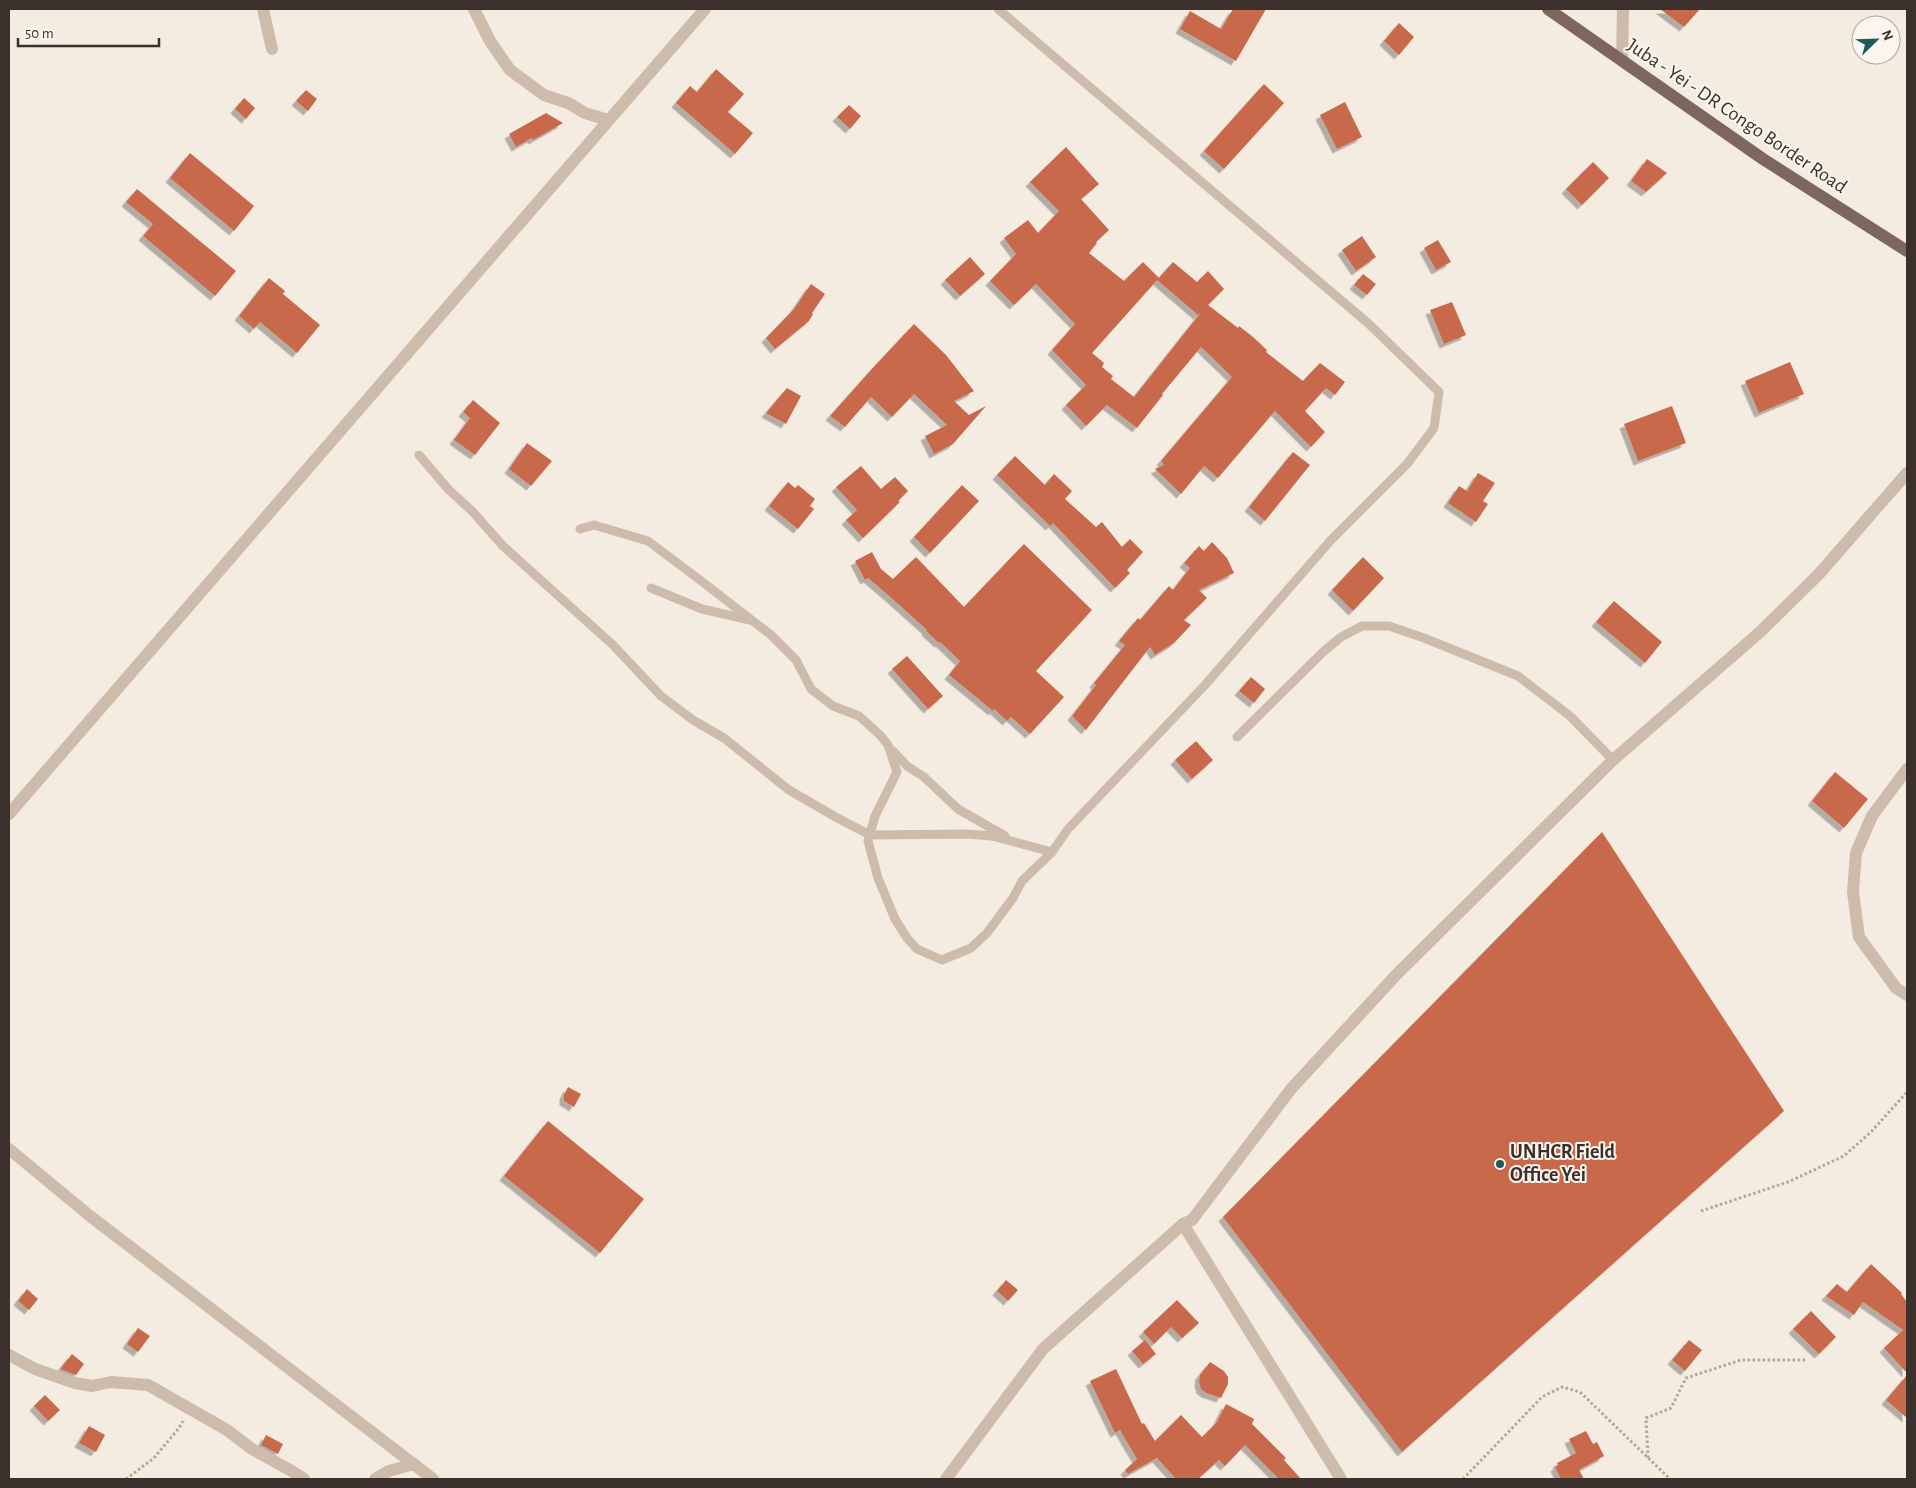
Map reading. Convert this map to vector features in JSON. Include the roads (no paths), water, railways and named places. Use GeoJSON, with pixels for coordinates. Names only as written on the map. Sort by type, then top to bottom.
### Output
{"type":"FeatureCollection","features":[{"type":"Feature","properties":{"kind":"main road","name":"Juba - Yei - DR Congo Border Road"},"geometry":{"type":"LineString","coordinates":[[1548,9],[1763,159],[1907,251]]}},
{"type":"Feature","properties":{"kind":"street"},"geometry":{"type":"LineString","coordinates":[[263,9],[272,49]]}},
{"type":"Feature","properties":{"kind":"street"},"geometry":{"type":"LineString","coordinates":[[474,9],[490,41],[510,70],[544,95],[568,103],[585,113],[608,120]]}},
{"type":"Feature","properties":{"kind":"street"},"geometry":{"type":"LineString","coordinates":[[9,814],[705,9]]}},
{"type":"Feature","properties":{"kind":"street"},"geometry":{"type":"LineString","coordinates":[[1622,60],[1623,9]]}},
{"type":"Feature","properties":{"kind":"street"},"geometry":{"type":"LineString","coordinates":[[946,1479],[1043,1349],[1183,1224],[1192,1220],[1291,1089],[1377,996],[1613,760],[1760,632],[1819,574],[1907,473]]}},
{"type":"Feature","properties":{"kind":"street"},"geometry":{"type":"LineString","coordinates":[[1907,769],[1872,816],[1856,853],[1853,892],[1859,937],[1896,988],[1907,995]]}},
{"type":"Feature","properties":{"kind":"street"},"geometry":{"type":"LineString","coordinates":[[9,1149],[90,1216],[433,1479]]}},
{"type":"Feature","properties":{"kind":"street"},"geometry":{"type":"LineString","coordinates":[[1183,1224],[1341,1479]]}},
{"type":"Feature","properties":{"kind":"street"},"geometry":{"type":"LineString","coordinates":[[9,1355],[35,1368],[75,1383],[92,1386],[111,1382],[148,1385],[227,1430],[252,1449],[304,1479]]}},
{"type":"Feature","properties":{"kind":"street"},"geometry":{"type":"LineString","coordinates":[[375,1479],[389,1471],[414,1464]]}},
{"type":"Feature","properties":{"kind":"lane"},"geometry":{"type":"LineString","coordinates":[[888,745],[897,772],[875,816],[868,841],[878,878],[895,919],[907,938],[917,949],[942,960],[971,948],[987,933],[1013,898],[1022,881],[1052,852],[1068,830],[1205,685],[1331,540],[1408,464],[1434,428],[1439,392],[1370,324],[998,9]]}},
{"type":"Feature","properties":{"kind":"lane"},"geometry":{"type":"LineString","coordinates":[[419,455],[448,490],[472,511],[503,546],[613,645],[661,696],[693,720],[724,738],[789,790],[870,835],[890,836],[901,833],[928,835],[968,834],[1011,840],[1052,852]]}},
{"type":"Feature","properties":{"kind":"lane"},"geometry":{"type":"LineString","coordinates":[[580,529],[594,525],[648,541],[771,635],[796,660],[811,689],[833,706],[859,716],[880,735],[907,766],[924,777],[958,809],[1011,840]]}},
{"type":"Feature","properties":{"kind":"lane"},"geometry":{"type":"LineString","coordinates":[[650,588],[702,609],[752,620]]}},
{"type":"Feature","properties":{"kind":"lane"},"geometry":{"type":"LineString","coordinates":[[1236,737],[1323,652],[1341,637],[1362,626],[1389,626],[1518,676],[1570,716],[1613,760]]}},
{"type":"Feature","properties":{"kind":"place","name":"UNHCR Field Office Yei"},"geometry":{"type":"Point","coordinates":[1500,1164]}}]}
